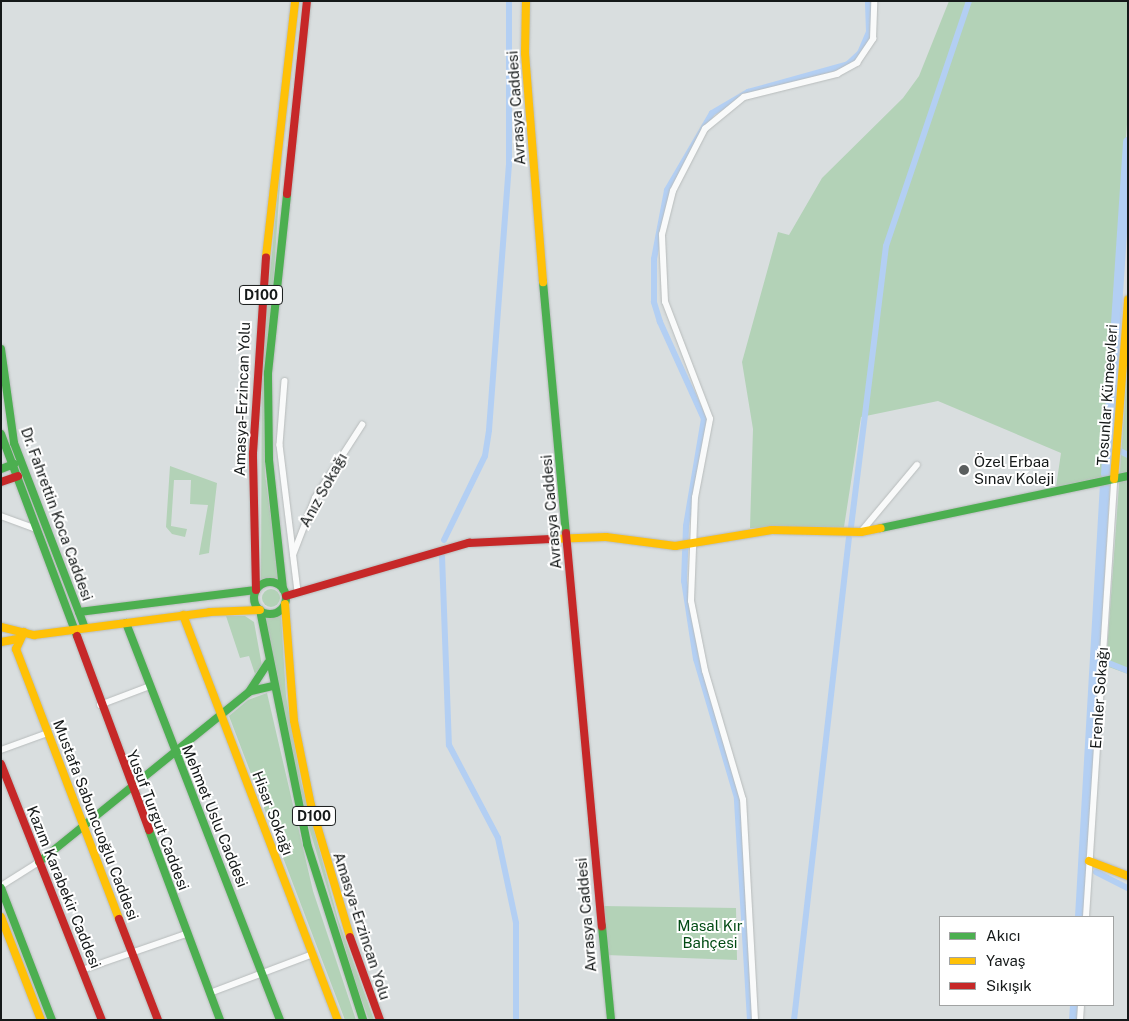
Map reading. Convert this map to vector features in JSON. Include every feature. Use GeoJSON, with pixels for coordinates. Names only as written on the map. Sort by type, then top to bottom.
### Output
{"type":"FeatureCollection","features":[{"type":"Feature","properties":{"kind":"main road","name":"Amasya-Erzincan Yolu"},"geometry":{"type":"LineString","coordinates":[[256,590],[253,463],[258,330],[295,1]]}},
{"type":"Feature","properties":{"kind":"main road","name":"Amasya-Erzincan Yolu"},"geometry":{"type":"LineString","coordinates":[[308,1],[268,373],[269,460],[285,596],[294,721],[311,805],[338,906],[380,1020]]}},
{"type":"Feature","properties":{"kind":"main road","name":"Avrasya Caddesi"},"geometry":{"type":"LineString","coordinates":[[526,1],[528,93],[610,1020]]}},
{"type":"Feature","properties":{"kind":"main road","name":"Tosunlar Kümeevleri"},"geometry":{"type":"LineString","coordinates":[[1128,300],[1114,479],[1128,476]]}},
{"type":"Feature","properties":{"kind":"main road","name":"Dr. Fahrettin Koca Caddesi"},"geometry":{"type":"LineString","coordinates":[[1,349],[11,434],[85,628]]}},
{"type":"Feature","properties":{"kind":"main road","name":"Dr. Fahrettin Koca Caddesi"},"geometry":{"type":"LineString","coordinates":[[1,434],[11,466],[74,629]]}},
{"type":"Feature","properties":{"kind":"main road"},"geometry":{"type":"LineString","coordinates":[[1,469],[21,462]]}},
{"type":"Feature","properties":{"kind":"main road"},"geometry":{"type":"LineString","coordinates":[[1,482],[25,474]]}},
{"type":"Feature","properties":{"kind":"main road"},"geometry":{"type":"LineString","coordinates":[[1,627],[24,632],[85,628],[183,615],[260,610],[274,614],[285,596],[457,546],[567,541],[606,537],[674,546],[772,530],[861,532],[1114,479]]}},
{"type":"Feature","properties":{"kind":"main road"},"geometry":{"type":"LineString","coordinates":[[79,612],[256,590],[270,582],[285,596]]}},
{"type":"Feature","properties":{"kind":"main road"},"geometry":{"type":"LineString","coordinates":[[256,590],[254,601],[260,610]]}},
{"type":"Feature","properties":{"kind":"main road","name":"Amasya-Erzincan Yolu"},"geometry":{"type":"LineString","coordinates":[[260,610],[268,663],[312,863],[363,1020]]}},
{"type":"Feature","properties":{"kind":"main road","name":"Hisar Sokağı"},"geometry":{"type":"LineString","coordinates":[[183,615],[220,717],[338,1020]]}},
{"type":"Feature","properties":{"kind":"main road","name":"Mehmet Uslu Caddesi"},"geometry":{"type":"LineString","coordinates":[[126,623],[175,755],[280,1020]]}},
{"type":"Feature","properties":{"kind":"main road","name":"Yusuf Turgut Caddesi"},"geometry":{"type":"LineString","coordinates":[[74,629],[130,790],[220,1020]]}},
{"type":"Feature","properties":{"kind":"main road"},"geometry":{"type":"LineString","coordinates":[[1,642],[18,639],[24,632]]}},
{"type":"Feature","properties":{"kind":"main road","name":"Mustafa Sabuncuoğlu Caddesi"},"geometry":{"type":"LineString","coordinates":[[18,639],[16,649],[158,1020]]}},
{"type":"Feature","properties":{"kind":"main road"},"geometry":{"type":"LineString","coordinates":[[39,862],[175,755],[249,692],[268,663]]}},
{"type":"Feature","properties":{"kind":"main road"},"geometry":{"type":"LineString","coordinates":[[249,692],[273,686]]}},
{"type":"Feature","properties":{"kind":"main road","name":"Kazım Karabekir Caddesi"},"geometry":{"type":"LineString","coordinates":[[1,764],[102,1020]]}},
{"type":"Feature","properties":{"kind":"main road"},"geometry":{"type":"LineString","coordinates":[[1089,861],[1128,876]]}},
{"type":"Feature","properties":{"kind":"main road"},"geometry":{"type":"LineString","coordinates":[[1,887],[52,1020]]}},
{"type":"Feature","properties":{"kind":"main road"},"geometry":{"type":"LineString","coordinates":[[1,917],[41,1020]]}},
{"type":"Feature","properties":{"kind":"street"},"geometry":{"type":"LineString","coordinates":[[755,1020],[743,800],[697,639],[691,601],[692,544],[696,489],[710,419],[663,295],[662,235],[673,191],[705,129],[732,104],[762,92],[837,74],[857,63],[874,39],[874,1]]}},
{"type":"Feature","properties":{"kind":"street"},"geometry":{"type":"LineString","coordinates":[[285,381],[280,446],[292,560],[298,592]]}},
{"type":"Feature","properties":{"kind":"street","name":"Anız Sokağı"},"geometry":{"type":"LineString","coordinates":[[292,560],[315,498],[362,426]]}},
{"type":"Feature","properties":{"kind":"street"},"geometry":{"type":"LineString","coordinates":[[861,532],[916,465]]}},
{"type":"Feature","properties":{"kind":"street","name":"Erenler Sokağı"},"geometry":{"type":"LineString","coordinates":[[1086,916],[1114,479]]}},
{"type":"Feature","properties":{"kind":"street"},"geometry":{"type":"LineString","coordinates":[[1,516],[36,529]]}},
{"type":"Feature","properties":{"kind":"street"},"geometry":{"type":"LineString","coordinates":[[100,705],[150,686]]}},
{"type":"Feature","properties":{"kind":"street"},"geometry":{"type":"LineString","coordinates":[[1,750],[48,733]]}},
{"type":"Feature","properties":{"kind":"street"},"geometry":{"type":"LineString","coordinates":[[1,887],[39,862]]}},
{"type":"Feature","properties":{"kind":"street"},"geometry":{"type":"LineString","coordinates":[[82,970],[134,954],[186,934]]}},
{"type":"Feature","properties":{"kind":"street"},"geometry":{"type":"LineString","coordinates":[[210,994],[313,954]]}},
{"type":"Feature","properties":{"kind":"street"},"geometry":{"type":"LineString","coordinates":[[1080,1020],[1081,1006]]}},
{"type":"Feature","properties":{"kind":"green space"},"geometry":{"type":"Polygon","coordinates":[[[949,1],[1128,1],[1128,110],[1102,477],[1056,487],[1061,453],[938,401],[861,417],[844,527],[750,528],[753,429],[742,362],[778,232],[789,235],[822,178],[903,98],[919,76],[949,1]]]}},
{"type":"Feature","properties":{"kind":"green space"},"geometry":{"type":"Polygon","coordinates":[[[283,139],[264,419],[265,474],[279,578],[261,580],[262,356],[283,139]]]}},
{"type":"Feature","properties":{"kind":"green space"},"geometry":{"type":"Polygon","coordinates":[[[1128,359],[1128,674],[1106,666],[1128,359]]]}},
{"type":"Feature","properties":{"kind":"green space"},"geometry":{"type":"Polygon","coordinates":[[[170,466],[217,483],[209,553],[199,555],[208,505],[190,504],[191,480],[174,480],[171,526],[187,529],[185,537],[172,534],[166,527],[170,466]]]}},
{"type":"Feature","properties":{"kind":"green space"},"geometry":{"type":"Polygon","coordinates":[[[271,589],[277,592],[280,598],[277,604],[271,607],[265,604],[262,598],[265,592],[271,589]]]}},
{"type":"Feature","properties":{"kind":"green space"},"geometry":{"type":"Polygon","coordinates":[[[281,615],[286,696],[301,782],[338,919],[374,1020],[369,1020],[356,984],[307,821],[264,618],[281,615]]]}},
{"type":"Feature","properties":{"kind":"green space"},"geometry":{"type":"Polygon","coordinates":[[[226,616],[245,616],[254,622],[262,666],[255,674],[249,656],[240,658],[226,616]]]}},
{"type":"Feature","properties":{"kind":"green space"},"geometry":{"type":"Polygon","coordinates":[[[267,693],[313,891],[356,1020],[345,1020],[229,716],[248,700],[267,693]]]}},
{"type":"Feature","properties":{"kind":"green space","name":"Masal Kır Bahçesi"},"geometry":{"type":"Polygon","coordinates":[[[602,906],[736,908],[737,960],[606,955],[602,906]]]}},
{"type":"Feature","properties":{"kind":"waterway"},"geometry":{"type":"LineString","coordinates":[[444,540],[485,456],[489,430],[509,165],[509,1]]}},
{"type":"Feature","properties":{"kind":"waterway"},"geometry":{"type":"LineString","coordinates":[[750,1020],[737,798],[696,659],[684,581],[686,526],[704,419],[660,322],[654,302],[654,259],[667,190],[712,113],[748,92],[848,64],[860,53],[869,32],[868,1]]}},
{"type":"Feature","properties":{"kind":"waterway"},"geometry":{"type":"LineString","coordinates":[[851,527],[886,246],[969,1]]}},
{"type":"Feature","properties":{"kind":"waterway"},"geometry":{"type":"LineString","coordinates":[[1106,474],[1128,142]]}},
{"type":"Feature","properties":{"kind":"waterway"},"geometry":{"type":"LineString","coordinates":[[1120,451],[1128,455]]}},
{"type":"Feature","properties":{"kind":"waterway"},"geometry":{"type":"LineString","coordinates":[[1080,916],[1105,486]]}},
{"type":"Feature","properties":{"kind":"waterway"},"geometry":{"type":"LineString","coordinates":[[794,1020],[849,538]]}},
{"type":"Feature","properties":{"kind":"waterway"},"geometry":{"type":"LineString","coordinates":[[442,556],[449,745],[498,838],[516,923],[516,1020]]}},
{"type":"Feature","properties":{"kind":"waterway"},"geometry":{"type":"LineString","coordinates":[[1106,662],[1128,671]]}},
{"type":"Feature","properties":{"kind":"waterway"},"geometry":{"type":"LineString","coordinates":[[1096,872],[1128,888]]}},
{"type":"Feature","properties":{"kind":"waterway"},"geometry":{"type":"LineString","coordinates":[[1074,1020],[1075,1006]]}},
{"type":"Feature","properties":{"kind":"traffic: fast"},"geometry":{"type":"LineString","coordinates":[[283,589],[269,460],[268,373],[287,194]]}},
{"type":"Feature","properties":{"kind":"traffic: fast"},"geometry":{"type":"LineString","coordinates":[[543,282],[566,533]]}},
{"type":"Feature","properties":{"kind":"traffic: fast"},"geometry":{"type":"LineString","coordinates":[[1,349],[14,443],[85,628]]}},
{"type":"Feature","properties":{"kind":"traffic: fast"},"geometry":{"type":"LineString","coordinates":[[1,434],[77,636]]}},
{"type":"Feature","properties":{"kind":"traffic: fast"},"geometry":{"type":"LineString","coordinates":[[1,469],[14,464]]}},
{"type":"Feature","properties":{"kind":"traffic: fast"},"geometry":{"type":"LineString","coordinates":[[881,528],[1128,476]]}},
{"type":"Feature","properties":{"kind":"traffic: fast"},"geometry":{"type":"LineString","coordinates":[[270,582],[276,583],[281,587],[285,592],[286,598],[285,604],[281,609],[276,613],[270,614],[264,613],[259,609],[255,604],[254,598],[255,592],[259,587],[264,583],[270,582]]}},
{"type":"Feature","properties":{"kind":"traffic: fast"},"geometry":{"type":"LineString","coordinates":[[79,612],[256,590]]}},
{"type":"Feature","properties":{"kind":"traffic: fast"},"geometry":{"type":"LineString","coordinates":[[260,610],[307,844],[363,1020]]}},
{"type":"Feature","properties":{"kind":"traffic: fast"},"geometry":{"type":"LineString","coordinates":[[126,623],[280,1020]]}},
{"type":"Feature","properties":{"kind":"traffic: fast"},"geometry":{"type":"LineString","coordinates":[[39,862],[249,692],[268,663]]}},
{"type":"Feature","properties":{"kind":"traffic: fast"},"geometry":{"type":"LineString","coordinates":[[251,691],[273,686]]}},
{"type":"Feature","properties":{"kind":"traffic: fast"},"geometry":{"type":"LineString","coordinates":[[149,830],[220,1020]]}},
{"type":"Feature","properties":{"kind":"traffic: fast"},"geometry":{"type":"LineString","coordinates":[[1,888],[52,1020]]}},
{"type":"Feature","properties":{"kind":"traffic: fast"},"geometry":{"type":"LineString","coordinates":[[602,926],[611,1020]]}},
{"type":"Feature","properties":{"kind":"traffic: slow"},"geometry":{"type":"LineString","coordinates":[[266,257],[295,1]]}},
{"type":"Feature","properties":{"kind":"traffic: slow"},"geometry":{"type":"LineString","coordinates":[[526,1],[525,53],[543,282]]}},
{"type":"Feature","properties":{"kind":"traffic: slow"},"geometry":{"type":"LineString","coordinates":[[1114,479],[1128,300]]}},
{"type":"Feature","properties":{"kind":"traffic: slow"},"geometry":{"type":"LineString","coordinates":[[551,539],[606,537],[675,546],[772,530],[861,532],[881,528]]}},
{"type":"Feature","properties":{"kind":"traffic: slow"},"geometry":{"type":"LineString","coordinates":[[285,604],[294,721],[311,805],[350,937]]}},
{"type":"Feature","properties":{"kind":"traffic: slow"},"geometry":{"type":"LineString","coordinates":[[1,627],[34,635],[210,612],[260,610]]}},
{"type":"Feature","properties":{"kind":"traffic: slow"},"geometry":{"type":"LineString","coordinates":[[183,615],[338,1020]]}},
{"type":"Feature","properties":{"kind":"traffic: slow"},"geometry":{"type":"LineString","coordinates":[[24,632],[16,649],[119,919]]}},
{"type":"Feature","properties":{"kind":"traffic: slow"},"geometry":{"type":"LineString","coordinates":[[1,642],[18,639]]}},
{"type":"Feature","properties":{"kind":"traffic: slow"},"geometry":{"type":"LineString","coordinates":[[1089,861],[1128,876]]}},
{"type":"Feature","properties":{"kind":"traffic: slow"},"geometry":{"type":"LineString","coordinates":[[1,917],[41,1020]]}},
{"type":"Feature","properties":{"kind":"traffic: jam"},"geometry":{"type":"LineString","coordinates":[[287,194],[307,1]]}},
{"type":"Feature","properties":{"kind":"traffic: jam"},"geometry":{"type":"LineString","coordinates":[[256,590],[253,453],[266,257]]}},
{"type":"Feature","properties":{"kind":"traffic: jam"},"geometry":{"type":"LineString","coordinates":[[1,482],[18,476]]}},
{"type":"Feature","properties":{"kind":"traffic: jam"},"geometry":{"type":"LineString","coordinates":[[566,533],[602,926]]}},
{"type":"Feature","properties":{"kind":"traffic: jam"},"geometry":{"type":"LineString","coordinates":[[286,596],[469,543],[551,539]]}},
{"type":"Feature","properties":{"kind":"traffic: jam"},"geometry":{"type":"LineString","coordinates":[[77,636],[149,830]]}},
{"type":"Feature","properties":{"kind":"traffic: jam"},"geometry":{"type":"LineString","coordinates":[[1,764],[102,1020]]}},
{"type":"Feature","properties":{"kind":"traffic: jam"},"geometry":{"type":"LineString","coordinates":[[119,919],[158,1020]]}},
{"type":"Feature","properties":{"kind":"traffic: jam"},"geometry":{"type":"LineString","coordinates":[[350,937],[380,1020]]}},
{"type":"Feature","properties":{"kind":"place","name":"Özel Erbaa Sınav Koleji"},"geometry":{"type":"Point","coordinates":[964,470]}}]}
